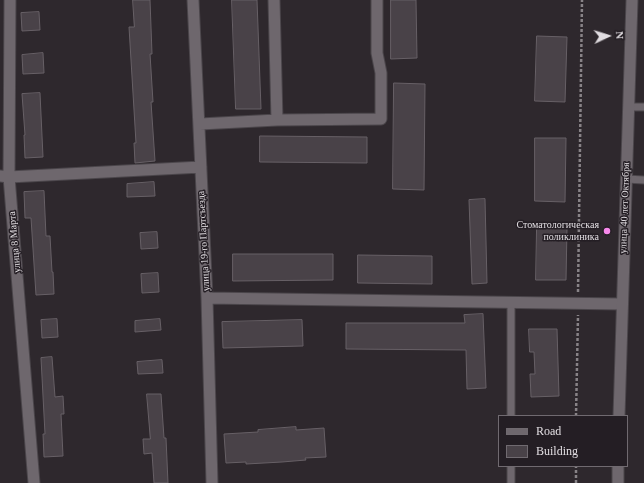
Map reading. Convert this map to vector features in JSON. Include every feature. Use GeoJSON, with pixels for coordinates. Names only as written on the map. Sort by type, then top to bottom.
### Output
{"type":"FeatureCollection","features":[{"type":"Feature","properties":{"kind":"street","name":"улица 8 Марта"},"geometry":{"type":"LineString","coordinates":[[10,0],[5,176],[34,483]]}},
{"type":"Feature","properties":{"kind":"street","name":"улица 19-го Партсъезда"},"geometry":{"type":"LineString","coordinates":[[193,0],[200,124],[212,483]]}},
{"type":"Feature","properties":{"kind":"street"},"geometry":{"type":"LineString","coordinates":[[274,0],[277,120]]}},
{"type":"Feature","properties":{"kind":"street"},"geometry":{"type":"LineString","coordinates":[[200,124],[277,120],[382,119],[381,74],[377,52],[377,0]]}},
{"type":"Feature","properties":{"kind":"street","name":"улица 40 лет Октября"},"geometry":{"type":"LineString","coordinates":[[619,415],[632,0]]}},
{"type":"Feature","properties":{"kind":"street"},"geometry":{"type":"LineString","coordinates":[[5,176],[201,167]]}},
{"type":"Feature","properties":{"kind":"street"},"geometry":{"type":"LineString","coordinates":[[206,298],[622,304]]}},
{"type":"Feature","properties":{"kind":"street"},"geometry":{"type":"LineString","coordinates":[[618,467],[618,483]]}},
{"type":"Feature","properties":{"kind":"lane"},"geometry":{"type":"LineString","coordinates":[[628,107],[644,107]]}},
{"type":"Feature","properties":{"kind":"lane"},"geometry":{"type":"LineString","coordinates":[[626,179],[644,180]]}},
{"type":"Feature","properties":{"kind":"lane"},"geometry":{"type":"LineString","coordinates":[[511,415],[512,302]]}},
{"type":"Feature","properties":{"kind":"lane"},"geometry":{"type":"LineString","coordinates":[[511,467],[511,483]]}},
{"type":"Feature","properties":{"kind":"path"},"geometry":{"type":"LineString","coordinates":[[576,415],[582,0]]}},
{"type":"Feature","properties":{"kind":"path"},"geometry":{"type":"LineString","coordinates":[[576,467],[576,483]]}},
{"type":"Feature","properties":{"kind":"building"},"geometry":{"type":"Polygon","coordinates":[[[133,0],[150,0],[152,54],[150,54],[153,102],[151,102],[155,161],[135,163],[134,143],[136,143],[129,27],[134,27],[133,0]]]}},
{"type":"Feature","properties":{"kind":"building"},"geometry":{"type":"Polygon","coordinates":[[[232,0],[257,0],[261,109],[236,109],[232,0]]]}},
{"type":"Feature","properties":{"kind":"building"},"geometry":{"type":"Polygon","coordinates":[[[391,0],[416,0],[417,58],[391,59],[391,0]]]}},
{"type":"Feature","properties":{"kind":"building"},"geometry":{"type":"Polygon","coordinates":[[[39,12],[40,30],[22,31],[21,13],[39,12]]]}},
{"type":"Feature","properties":{"kind":"building"},"geometry":{"type":"Polygon","coordinates":[[[537,36],[567,37],[565,102],[535,101],[537,36]]]}},
{"type":"Feature","properties":{"kind":"building"},"geometry":{"type":"Polygon","coordinates":[[[43,53],[44,73],[23,74],[22,55],[43,53]]]}},
{"type":"Feature","properties":{"kind":"building"},"geometry":{"type":"Polygon","coordinates":[[[394,83],[425,84],[424,190],[393,189],[394,83]]]}},
{"type":"Feature","properties":{"kind":"building"},"geometry":{"type":"Polygon","coordinates":[[[40,93],[43,157],[25,158],[22,94],[40,93]]]}},
{"type":"Feature","properties":{"kind":"building"},"geometry":{"type":"Polygon","coordinates":[[[260,136],[367,137],[367,163],[260,162],[260,136]]]}},
{"type":"Feature","properties":{"kind":"building"},"geometry":{"type":"Polygon","coordinates":[[[535,138],[566,138],[565,202],[535,201],[535,138]]]}},
{"type":"Feature","properties":{"kind":"building"},"geometry":{"type":"Polygon","coordinates":[[[154,182],[155,196],[127,197],[127,184],[154,182]]]}},
{"type":"Feature","properties":{"kind":"building"},"geometry":{"type":"Polygon","coordinates":[[[44,191],[46,236],[50,236],[54,294],[36,295],[31,218],[25,218],[24,192],[44,191]]]}},
{"type":"Feature","properties":{"kind":"building"},"geometry":{"type":"Polygon","coordinates":[[[485,199],[487,283],[472,284],[469,200],[485,199]]]}},
{"type":"Feature","properties":{"kind":"building"},"geometry":{"type":"Polygon","coordinates":[[[537,227],[567,228],[566,280],[536,280],[537,227]]]}},
{"type":"Feature","properties":{"kind":"building"},"geometry":{"type":"Polygon","coordinates":[[[157,232],[158,248],[141,249],[140,233],[157,232]]]}},
{"type":"Feature","properties":{"kind":"building"},"geometry":{"type":"Polygon","coordinates":[[[233,254],[333,254],[333,280],[233,281],[233,254]]]}},
{"type":"Feature","properties":{"kind":"building"},"geometry":{"type":"Polygon","coordinates":[[[358,255],[432,256],[432,284],[358,283],[358,255]]]}},
{"type":"Feature","properties":{"kind":"building"},"geometry":{"type":"Polygon","coordinates":[[[158,273],[159,292],[142,293],[141,274],[158,273]]]}},
{"type":"Feature","properties":{"kind":"building"},"geometry":{"type":"Polygon","coordinates":[[[483,314],[486,388],[467,389],[466,350],[346,349],[346,323],[465,323],[464,315],[483,314]]]}},
{"type":"Feature","properties":{"kind":"building"},"geometry":{"type":"Polygon","coordinates":[[[57,319],[58,337],[42,338],[41,320],[57,319]]]}},
{"type":"Feature","properties":{"kind":"building"},"geometry":{"type":"Polygon","coordinates":[[[160,319],[161,330],[135,332],[135,321],[160,319]]]}},
{"type":"Feature","properties":{"kind":"building"},"geometry":{"type":"Polygon","coordinates":[[[302,320],[303,346],[223,348],[222,322],[302,320]]]}},
{"type":"Feature","properties":{"kind":"building"},"geometry":{"type":"Polygon","coordinates":[[[529,329],[557,329],[559,396],[531,397],[530,374],[535,374],[534,352],[530,352],[529,329]]]}},
{"type":"Feature","properties":{"kind":"building"},"geometry":{"type":"Polygon","coordinates":[[[52,357],[55,397],[63,396],[64,414],[61,414],[63,456],[44,457],[43,434],[45,434],[41,358],[52,357]]]}},
{"type":"Feature","properties":{"kind":"building"},"geometry":{"type":"Polygon","coordinates":[[[162,360],[163,373],[138,374],[137,362],[162,360]]]}},
{"type":"Feature","properties":{"kind":"building"},"geometry":{"type":"Polygon","coordinates":[[[147,394],[161,394],[164,438],[166,438],[168,483],[154,483],[152,453],[144,454],[143,439],[150,439],[147,394]]]}},
{"type":"Feature","properties":{"kind":"building"},"geometry":{"type":"Polygon","coordinates":[[[296,427],[296,430],[324,428],[326,457],[305,458],[306,460],[282,462],[246,464],[246,462],[226,463],[224,434],[258,432],[258,430],[296,427]]]}},
{"type":"Feature","properties":{"kind":"place","name":"Стоматологическая поликлиника"},"geometry":{"type":"Point","coordinates":[607,231]}}]}
